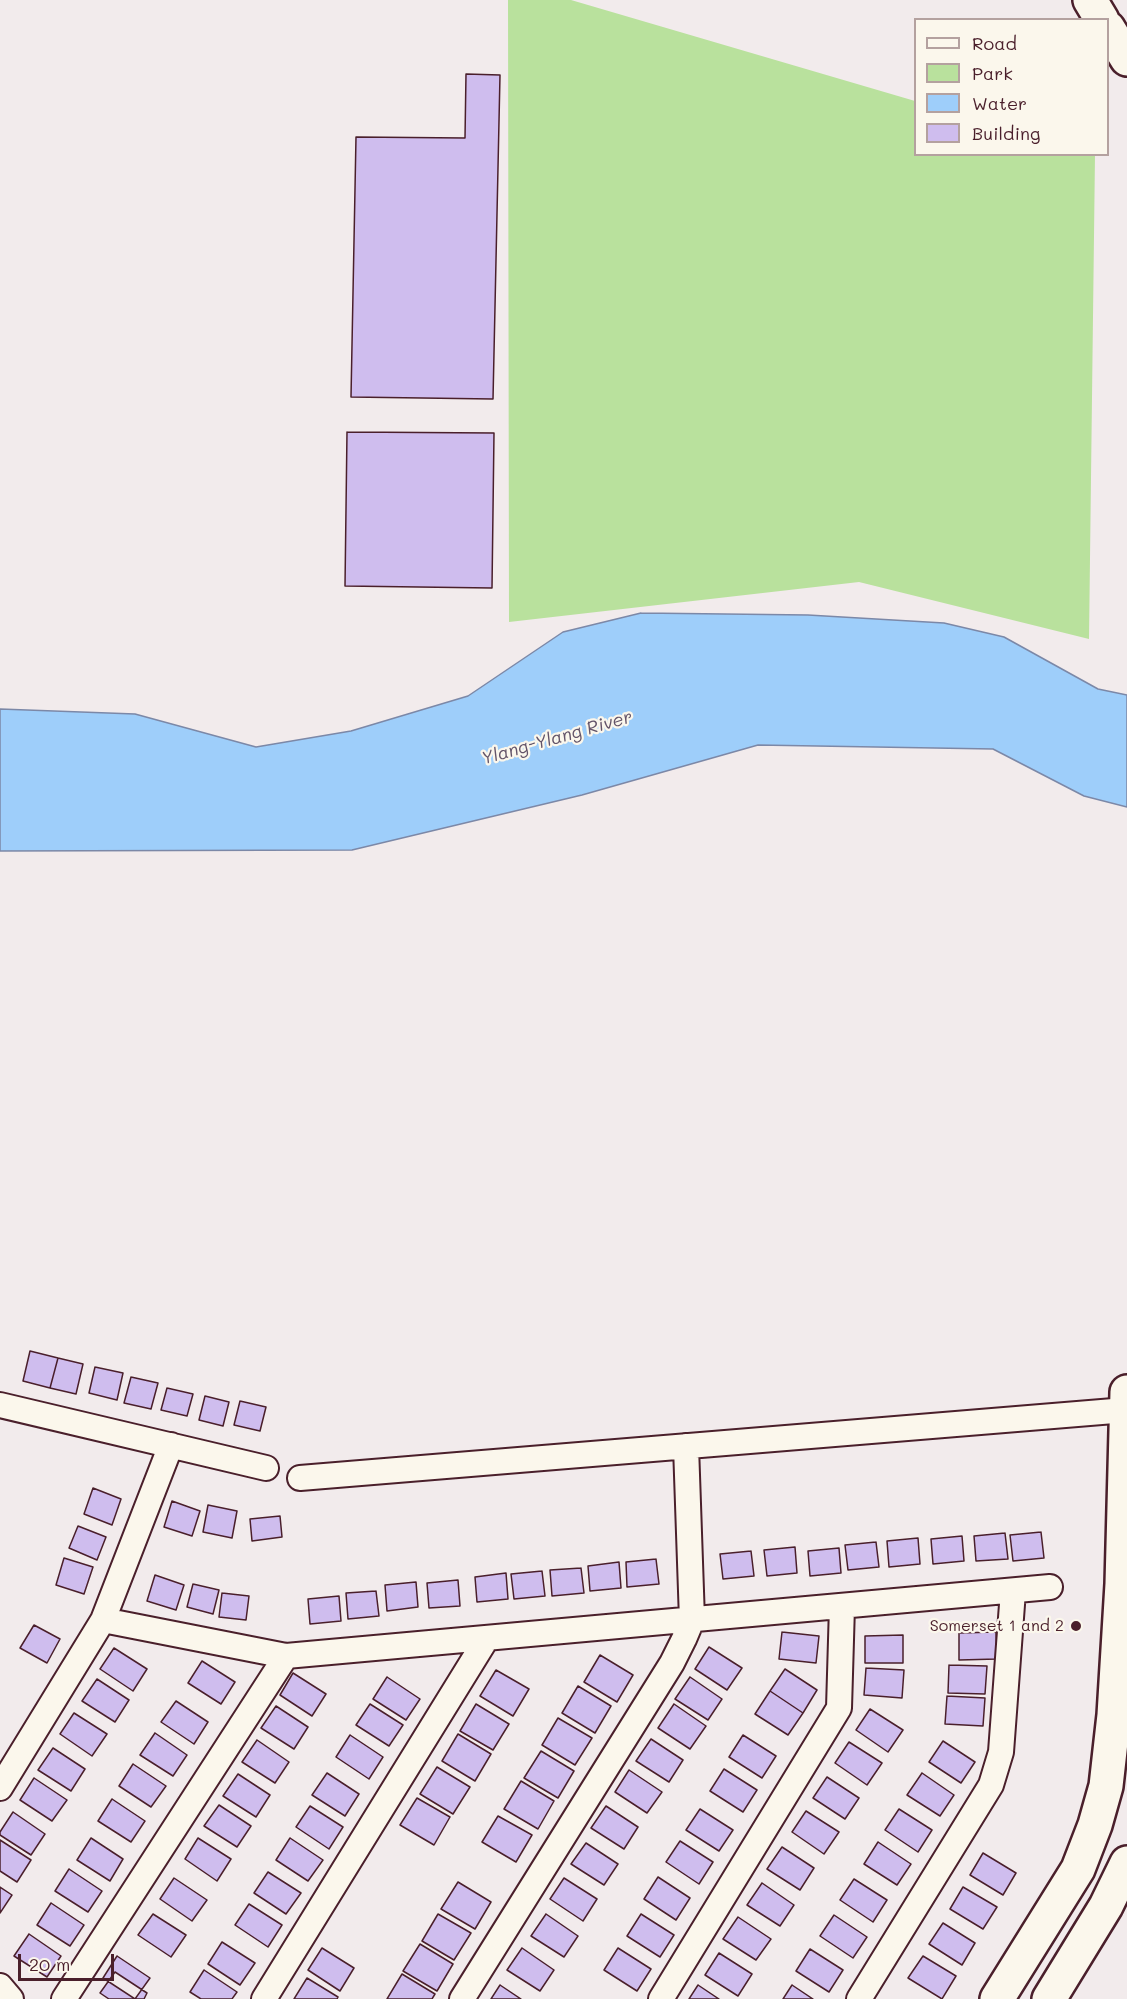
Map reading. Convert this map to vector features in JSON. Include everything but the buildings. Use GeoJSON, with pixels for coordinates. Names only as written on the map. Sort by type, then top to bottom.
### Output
{"type":"FeatureCollection","features":[{"type":"Feature","properties":{"kind":"main road"},"geometry":{"type":"LineString","coordinates":[[1090,0],[1101,18]]}},
{"type":"Feature","properties":{"kind":"main road"},"geometry":{"type":"LineString","coordinates":[[1109,31],[1127,59]]}},
{"type":"Feature","properties":{"kind":"main road"},"geometry":{"type":"LineString","coordinates":[[997,1999],[1078,1869],[1095,1825],[1106,1786],[1114,1715],[1122,1584],[1127,1401]]}},
{"type":"Feature","properties":{"kind":"main road"},"geometry":{"type":"LineString","coordinates":[[1049,1999],[1106,1906],[1127,1863]]}},
{"type":"Feature","properties":{"kind":"street"},"geometry":{"type":"LineString","coordinates":[[300,1478],[687,1446],[1127,1401]]}},
{"type":"Feature","properties":{"kind":"street"},"geometry":{"type":"LineString","coordinates":[[0,1405],[266,1468]]}},
{"type":"Feature","properties":{"kind":"street"},"geometry":{"type":"LineString","coordinates":[[0,1788],[103,1620],[171,1445]]}},
{"type":"Feature","properties":{"kind":"street"},"geometry":{"type":"LineString","coordinates":[[462,1999],[672,1663],[692,1620],[687,1446]]}},
{"type":"Feature","properties":{"kind":"street"},"geometry":{"type":"LineString","coordinates":[[103,1620],[286,1656],[1050,1587]]}},
{"type":"Feature","properties":{"kind":"street"},"geometry":{"type":"LineString","coordinates":[[858,1999],[991,1785],[1000,1752],[1013,1591]]}},
{"type":"Feature","properties":{"kind":"street"},"geometry":{"type":"LineString","coordinates":[[661,1999],[839,1708],[842,1606]]}},
{"type":"Feature","properties":{"kind":"street"},"geometry":{"type":"LineString","coordinates":[[264,1999],[487,1638]]}},
{"type":"Feature","properties":{"kind":"street"},"geometry":{"type":"LineString","coordinates":[[64,1999],[286,1656]]}},
{"type":"Feature","properties":{"kind":"street"},"geometry":{"type":"LineString","coordinates":[[0,1986],[11,1999]]}},
{"type":"Feature","properties":{"kind":"green space"},"geometry":{"type":"Polygon","coordinates":[[[508,0],[571,0],[914,101],[914,156],[1095,156],[1089,639],[859,582],[509,622],[508,0]]]}},
{"type":"Feature","properties":{"kind":"water","name":"Ylang-Ylang River"},"geometry":{"type":"Polygon","coordinates":[[[641,613],[808,615],[944,623],[1004,637],[1098,689],[1127,695],[1127,807],[1084,796],[993,749],[758,745],[582,795],[352,850],[0,851],[0,709],[135,714],[256,747],[351,731],[468,696],[563,632],[641,613]]]}},
{"type":"Feature","properties":{"kind":"place","name":"Somerset 1 and 2"},"geometry":{"type":"Point","coordinates":[1076,1626]}}]}
